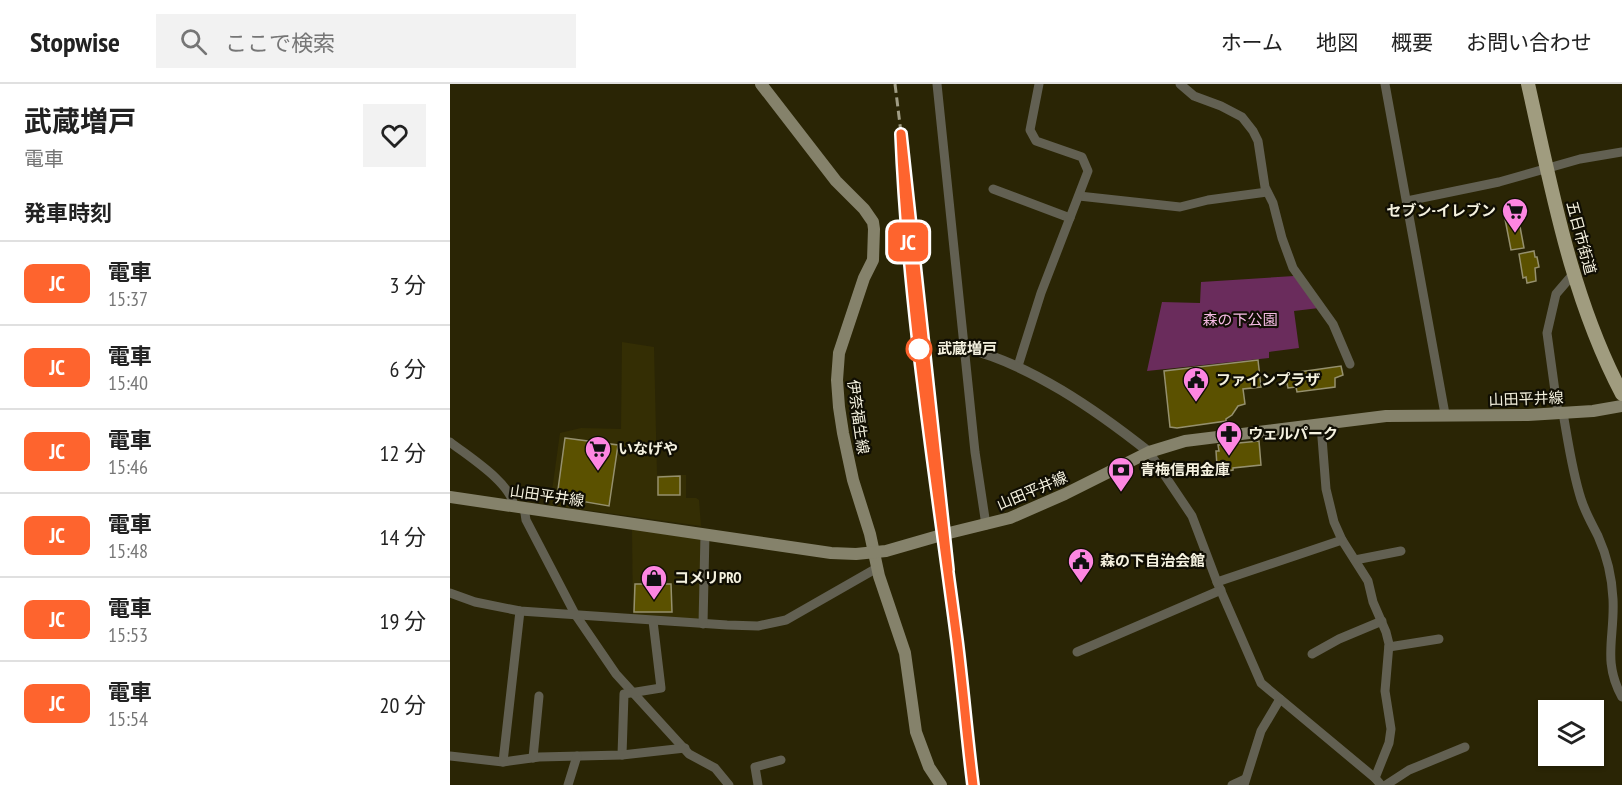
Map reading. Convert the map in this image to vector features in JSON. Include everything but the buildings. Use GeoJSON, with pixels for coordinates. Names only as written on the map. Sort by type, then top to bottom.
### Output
{"type":"FeatureCollection","features":[{"type":"Feature","properties":{"kind":"main road","name":"伊奈福生線"},"geometry":{"type":"LineString","coordinates":[[761,84],[836,181],[864,209],[873,222],[874,254],[846,327],[839,353],[837,380],[843,433],[877,568],[905,653],[916,732],[929,767],[941,785]]}},
{"type":"Feature","properties":{"kind":"main road","name":"五日市街道"},"geometry":{"type":"LineString","coordinates":[[1528,84],[1562,236],[1595,335],[1622,393]]}},
{"type":"Feature","properties":{"kind":"main road","name":"山田平井線"},"geometry":{"type":"LineString","coordinates":[[450,497],[831,553],[874,553],[986,525],[1028,511],[1149,452],[1185,441],[1386,416],[1560,413],[1622,406]]}},
{"type":"Feature","properties":{"kind":"street"},"geometry":{"type":"LineString","coordinates":[[937,84],[975,452],[986,525]]}},
{"type":"Feature","properties":{"kind":"street"},"geometry":{"type":"LineString","coordinates":[[1018,366],[1041,293],[1088,171],[1082,157],[1036,141],[1032,136],[1030,130],[1039,84]]}},
{"type":"Feature","properties":{"kind":"street"},"geometry":{"type":"LineString","coordinates":[[1179,84],[1194,96],[1242,117],[1253,131],[1258,141],[1267,192],[1273,203],[1293,268],[1333,324],[1350,364]]}},
{"type":"Feature","properties":{"kind":"street"},"geometry":{"type":"LineString","coordinates":[[1385,84],[1445,414]]}},
{"type":"Feature","properties":{"kind":"street"},"geometry":{"type":"LineString","coordinates":[[1407,201],[1499,182],[1580,159],[1622,152]]}},
{"type":"Feature","properties":{"kind":"street"},"geometry":{"type":"LineString","coordinates":[[993,189],[1070,218]]}},
{"type":"Feature","properties":{"kind":"street"},"geometry":{"type":"LineString","coordinates":[[1079,196],[1180,207],[1208,200],[1267,192]]}},
{"type":"Feature","properties":{"kind":"street"},"geometry":{"type":"LineString","coordinates":[[1574,273],[1556,294],[1547,333],[1560,413],[1581,500],[1598,536],[1609,570],[1613,601],[1611,670],[1622,697]]}},
{"type":"Feature","properties":{"kind":"street"},"geometry":{"type":"LineString","coordinates":[[965,348],[1002,358],[1018,366],[1085,406],[1149,452],[1192,516],[1219,586],[1259,678],[1280,699],[1378,782],[1390,736],[1385,691],[1389,647],[1382,621],[1372,602],[1368,581],[1341,540],[1334,522],[1326,489],[1321,425]]}},
{"type":"Feature","properties":{"kind":"street"},"geometry":{"type":"LineString","coordinates":[[450,442],[501,484],[512,497],[575,614],[616,674],[689,754],[715,768],[729,785]]}},
{"type":"Feature","properties":{"kind":"street"},"geometry":{"type":"LineString","coordinates":[[702,624],[705,534]]}},
{"type":"Feature","properties":{"kind":"street"},"geometry":{"type":"LineString","coordinates":[[1077,652],[1219,586],[1341,540]]}},
{"type":"Feature","properties":{"kind":"street"},"geometry":{"type":"LineString","coordinates":[[1355,560],[1401,551]]}},
{"type":"Feature","properties":{"kind":"street"},"geometry":{"type":"LineString","coordinates":[[450,593],[520,611],[758,626],[786,620],[877,568]]}},
{"type":"Feature","properties":{"kind":"street"},"geometry":{"type":"LineString","coordinates":[[503,762],[520,611]]}},
{"type":"Feature","properties":{"kind":"street"},"geometry":{"type":"LineString","coordinates":[[622,755],[624,694],[660,688],[653,621]]}},
{"type":"Feature","properties":{"kind":"street"},"geometry":{"type":"LineString","coordinates":[[1312,654],[1339,639],[1382,621]]}},
{"type":"Feature","properties":{"kind":"street"},"geometry":{"type":"LineString","coordinates":[[1389,647],[1439,639]]}},
{"type":"Feature","properties":{"kind":"street"},"geometry":{"type":"LineString","coordinates":[[533,758],[539,696]]}},
{"type":"Feature","properties":{"kind":"street"},"geometry":{"type":"LineString","coordinates":[[1232,785],[1244,782],[1261,731],[1280,699]]}},
{"type":"Feature","properties":{"kind":"street"},"geometry":{"type":"LineString","coordinates":[[1386,785],[1408,770],[1465,747]]}},
{"type":"Feature","properties":{"kind":"street"},"geometry":{"type":"LineString","coordinates":[[450,756],[503,762],[533,758],[622,755],[685,748]]}},
{"type":"Feature","properties":{"kind":"street"},"geometry":{"type":"LineString","coordinates":[[568,785],[577,756]]}},
{"type":"Feature","properties":{"kind":"street"},"geometry":{"type":"LineString","coordinates":[[758,785],[755,767],[781,760]]}},
{"type":"Feature","properties":{"kind":"shaded area"},"geometry":{"type":"Polygon","coordinates":[[[622,342],[654,347],[657,475],[686,475],[686,498],[699,500],[701,526],[550,505],[560,433],[581,428],[621,429],[622,342]]]}},
{"type":"Feature","properties":{"kind":"shaded area"},"geometry":{"type":"Polygon","coordinates":[[[632,529],[702,540],[699,617],[696,620],[633,616],[632,529]]]}},
{"type":"Feature","properties":{"kind":"green space","name":"森の下公園"},"geometry":{"type":"Polygon","coordinates":[[[1294,276],[1319,308],[1294,311],[1299,348],[1269,352],[1269,358],[1147,371],[1162,302],[1200,303],[1201,282],[1294,276]]]}},
{"type":"Feature","properties":{"kind":"railway"},"geometry":{"type":"LineString","coordinates":[[895,84],[902,141]]}},
{"type":"Feature","properties":{"kind":"railway"},"geometry":{"type":"LineString","coordinates":[[901,134],[906,230],[933,474],[957,641],[973,785]]}},
{"type":"Feature","properties":{"kind":"train","name":"JC"},"geometry":{"type":"LineString","coordinates":[[948,570],[901,134],[905,217],[933,474],[957,640],[973,785]]}},
{"type":"Feature","properties":{"kind":"place","name":"セブン-イレブン"},"geometry":{"type":"Point","coordinates":[1515,234]}},
{"type":"Feature","properties":{"kind":"place","name":"武蔵増戸"},"geometry":{"type":"Point","coordinates":[919,349]}},
{"type":"Feature","properties":{"kind":"place","name":"ファインプラザ"},"geometry":{"type":"Point","coordinates":[1196,403]}},
{"type":"Feature","properties":{"kind":"place","name":"ウェルパーク"},"geometry":{"type":"Point","coordinates":[1229,457]}},
{"type":"Feature","properties":{"kind":"place","name":"いなげや"},"geometry":{"type":"Point","coordinates":[598,472]}},
{"type":"Feature","properties":{"kind":"place","name":"青梅信用金庫"},"geometry":{"type":"Point","coordinates":[1121,493]}},
{"type":"Feature","properties":{"kind":"place","name":"森の下自治会館"},"geometry":{"type":"Point","coordinates":[1081,584]}},
{"type":"Feature","properties":{"kind":"place","name":"コメリPRO"},"geometry":{"type":"Point","coordinates":[654,601]}}]}
